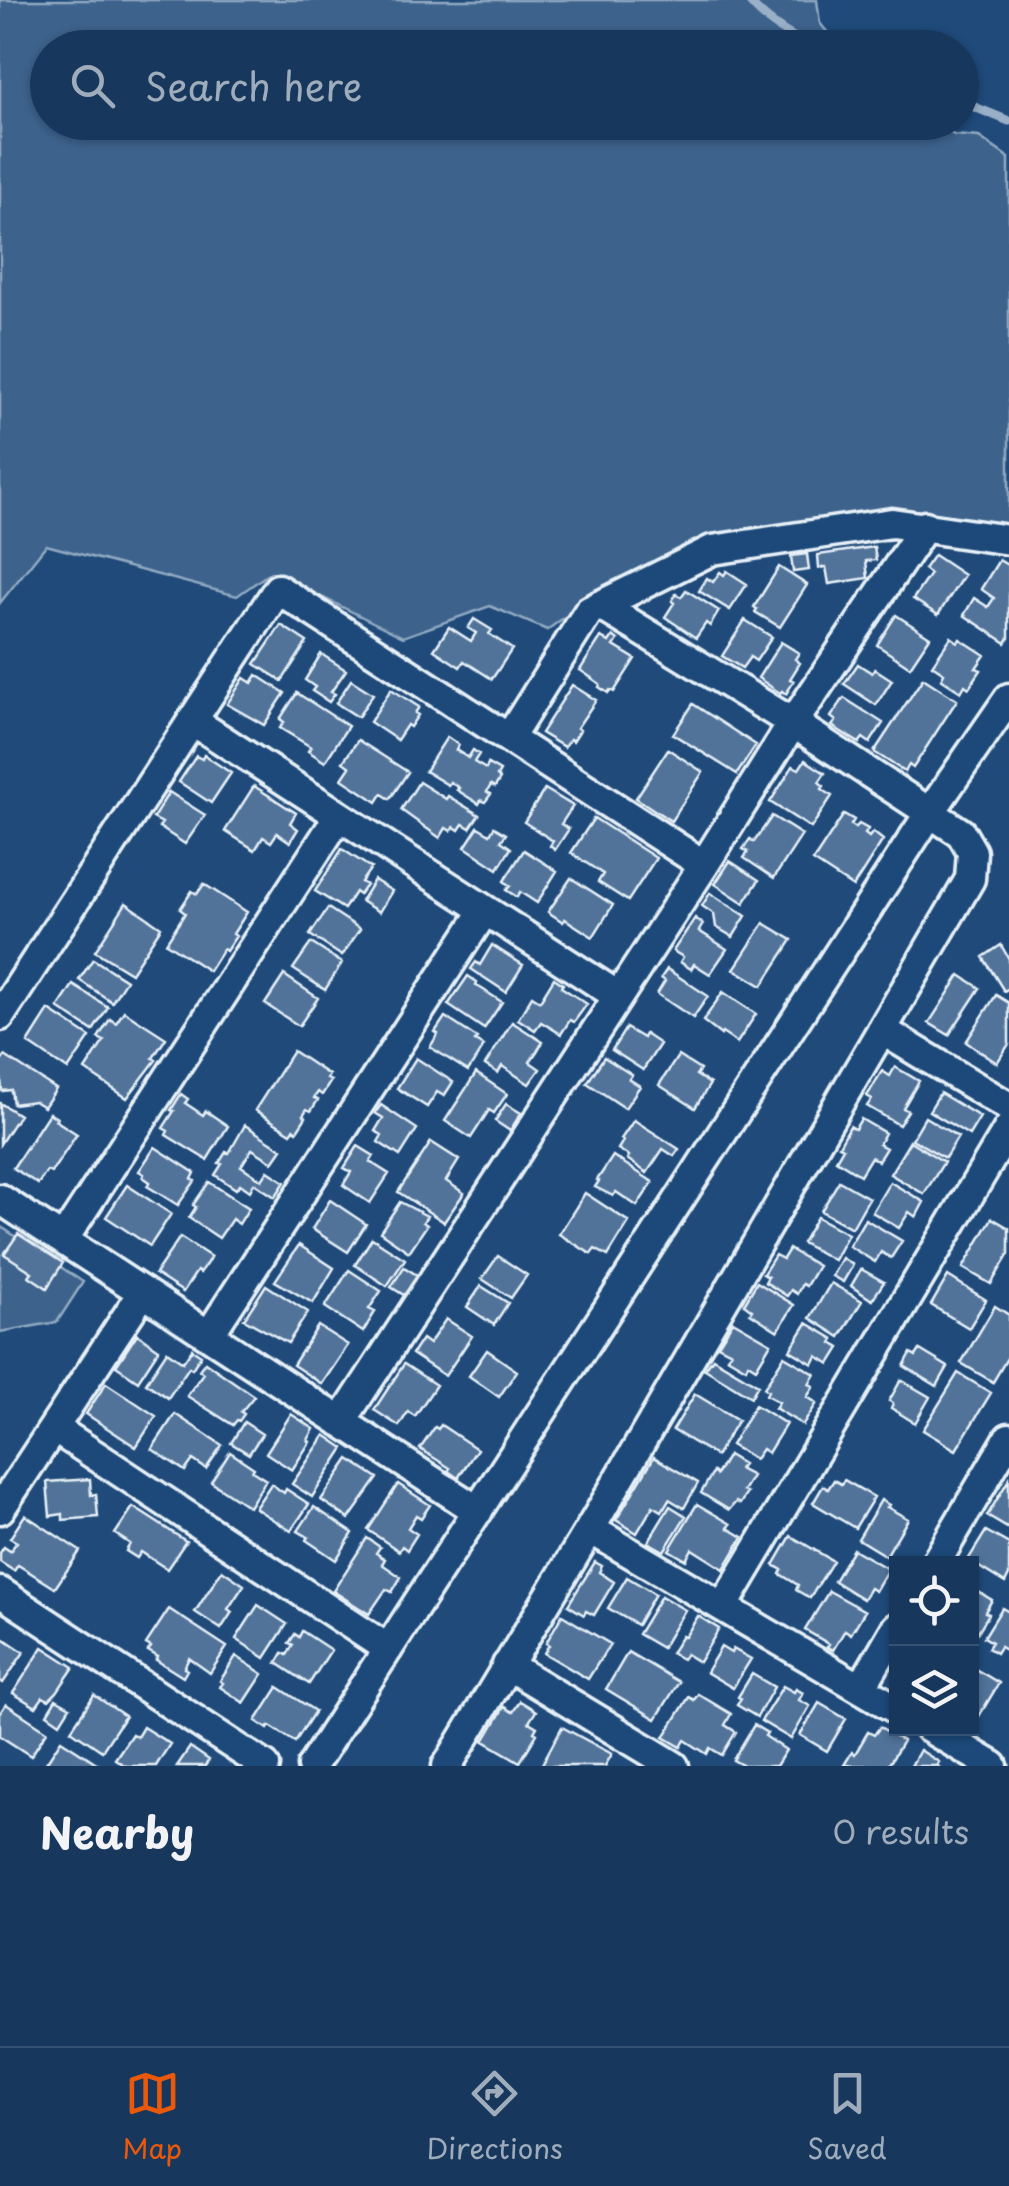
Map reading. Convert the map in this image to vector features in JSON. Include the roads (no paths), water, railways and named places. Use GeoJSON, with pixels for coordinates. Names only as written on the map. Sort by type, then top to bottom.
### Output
{"type":"FeatureCollection","features":[{"type":"Feature","properties":{"kind":"street"},"geometry":{"type":"LineString","coordinates":[[509,738],[589,611],[712,550],[892,522],[1009,540]]}},
{"type":"Feature","properties":{"kind":"street"},"geometry":{"type":"LineString","coordinates":[[340,1422],[926,526]]}},
{"type":"Feature","properties":{"kind":"street"},"geometry":{"type":"LineString","coordinates":[[0,1016],[278,590],[704,865]]}},
{"type":"Feature","properties":{"kind":"street"},"geometry":{"type":"LineString","coordinates":[[448,1766],[970,879],[972,852],[960,833],[600,605]]}},
{"type":"Feature","properties":{"kind":"street"},"geometry":{"type":"LineString","coordinates":[[312,1766],[929,814],[1009,698]]}},
{"type":"Feature","properties":{"kind":"street"},"geometry":{"type":"LineString","coordinates":[[193,721],[618,996]]}},
{"type":"Feature","properties":{"kind":"street"},"geometry":{"type":"LineString","coordinates":[[64,1240],[340,816]]}},
{"type":"Feature","properties":{"kind":"street"},"geometry":{"type":"LineString","coordinates":[[208,1335],[485,910]]}},
{"type":"Feature","properties":{"kind":"street"},"geometry":{"type":"LineString","coordinates":[[882,1030],[1009,1107]]}},
{"type":"Feature","properties":{"kind":"street"},"geometry":{"type":"LineString","coordinates":[[723,1607],[1009,1128]]}},
{"type":"Feature","properties":{"kind":"street"},"geometry":{"type":"LineString","coordinates":[[0,1199],[478,1511]]}},
{"type":"Feature","properties":{"kind":"street"},"geometry":{"type":"LineString","coordinates":[[0,1509],[142,1292]]}},
{"type":"Feature","properties":{"kind":"street"},"geometry":{"type":"LineString","coordinates":[[54,1428],[388,1649]]}},
{"type":"Feature","properties":{"kind":"street"},"geometry":{"type":"LineString","coordinates":[[940,1556],[1009,1438]]}},
{"type":"Feature","properties":{"kind":"street"},"geometry":{"type":"LineString","coordinates":[[590,1529],[889,1705]]}},
{"type":"Feature","properties":{"kind":"street"},"geometry":{"type":"LineString","coordinates":[[0,1592],[265,1766]]}},
{"type":"Feature","properties":{"kind":"street"},"geometry":{"type":"LineString","coordinates":[[861,1688],[889,1640]]}},
{"type":"Feature","properties":{"kind":"street"},"geometry":{"type":"LineString","coordinates":[[507,1665],[635,1756],[674,1766]]}},
{"type":"Feature","properties":{"kind":"street"},"geometry":{"type":"LineString","coordinates":[[942,1736],[993,1766]]}},
{"type":"Feature","properties":{"kind":"waterway"},"geometry":{"type":"LineString","coordinates":[[748,0],[783,30]]}},
{"type":"Feature","properties":{"kind":"waterway"},"geometry":{"type":"LineString","coordinates":[[979,109],[1009,121]]}}]}
